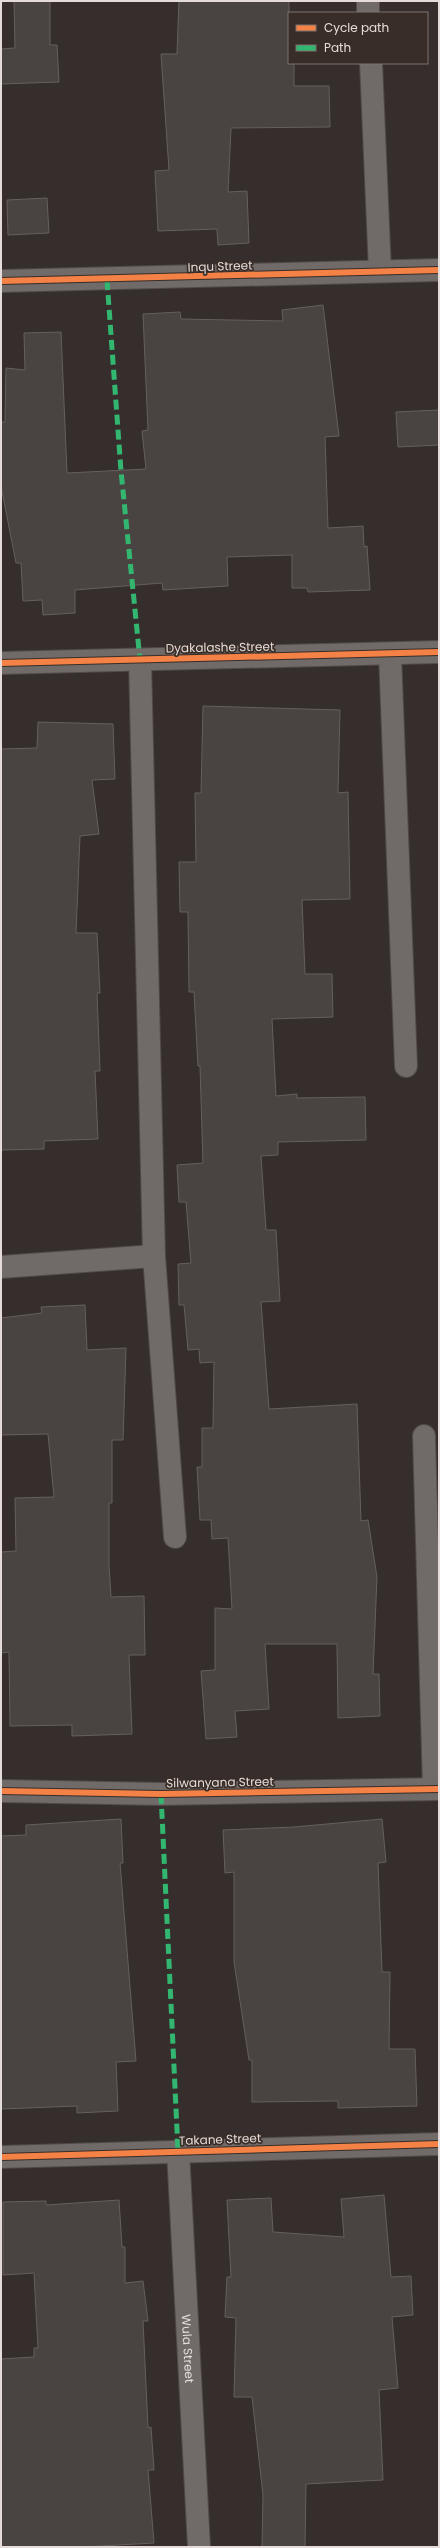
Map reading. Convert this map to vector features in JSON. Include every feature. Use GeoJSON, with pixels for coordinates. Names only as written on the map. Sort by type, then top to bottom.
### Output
{"type":"FeatureCollection","features":[{"type":"Feature","properties":{"kind":"street"},"geometry":{"type":"LineString","coordinates":[[368,1],[368,12]]}},
{"type":"Feature","properties":{"kind":"street"},"geometry":{"type":"LineString","coordinates":[[371,64],[380,272]]}},
{"type":"Feature","properties":{"kind":"street","name":"Inqu Street"},"geometry":{"type":"LineString","coordinates":[[1,281],[439,270]]}},
{"type":"Feature","properties":{"kind":"street","name":"Dyakalashe Street"},"geometry":{"type":"LineString","coordinates":[[1,663],[439,652]]}},
{"type":"Feature","properties":{"kind":"street"},"geometry":{"type":"LineString","coordinates":[[390,654],[406,1066]]}},
{"type":"Feature","properties":{"kind":"street"},"geometry":{"type":"LineString","coordinates":[[140,660],[154,1256],[175,1537]]}},
{"type":"Feature","properties":{"kind":"street"},"geometry":{"type":"LineString","coordinates":[[1,1267],[154,1256]]}},
{"type":"Feature","properties":{"kind":"street"},"geometry":{"type":"LineString","coordinates":[[424,1436],[436,1789]]}},
{"type":"Feature","properties":{"kind":"street","name":"Silwanyana Street"},"geometry":{"type":"LineString","coordinates":[[1,1791],[161,1794],[436,1789]]}},
{"type":"Feature","properties":{"kind":"street","name":"Takane Street"},"geometry":{"type":"LineString","coordinates":[[1,2157],[439,2144]]}},
{"type":"Feature","properties":{"kind":"street","name":"Wula Street"},"geometry":{"type":"LineString","coordinates":[[178,2151],[199,2547]]}},
{"type":"Feature","properties":{"kind":"building"},"geometry":{"type":"Polygon","coordinates":[[[14,1],[50,1],[50,45],[57,45],[59,82],[1,84],[1,49],[15,48],[14,1]]]}},
{"type":"Feature","properties":{"kind":"building"},"geometry":{"type":"Polygon","coordinates":[[[179,1],[289,1],[288,64],[294,64],[294,86],[329,86],[330,127],[231,128],[228,192],[247,191],[249,243],[218,245],[217,229],[158,231],[155,171],[169,170],[161,54],[177,54],[179,1]]]}},
{"type":"Feature","properties":{"kind":"building"},"geometry":{"type":"Polygon","coordinates":[[[47,198],[49,233],[8,235],[7,200],[47,198]]]}},
{"type":"Feature","properties":{"kind":"building"},"geometry":{"type":"Polygon","coordinates":[[[323,305],[339,436],[325,437],[328,528],[363,526],[364,547],[367,546],[370,590],[308,592],[307,588],[292,588],[292,555],[227,557],[228,586],[163,590],[162,583],[75,590],[75,613],[43,615],[42,600],[23,601],[21,563],[16,563],[1,486],[1,422],[5,422],[6,368],[25,370],[24,333],[61,332],[67,473],[146,469],[142,431],[148,430],[143,314],[180,312],[181,319],[283,321],[282,310],[323,305]]]}},
{"type":"Feature","properties":{"kind":"building"},"geometry":{"type":"Polygon","coordinates":[[[439,410],[439,445],[398,447],[396,412],[439,410]]]}},
{"type":"Feature","properties":{"kind":"building"},"geometry":{"type":"Polygon","coordinates":[[[203,706],[340,710],[338,793],[348,792],[350,899],[302,900],[305,974],[332,974],[333,1017],[272,1019],[276,1096],[297,1094],[297,1098],[365,1097],[366,1140],[278,1142],[278,1155],[261,1156],[266,1230],[276,1230],[280,1301],[261,1302],[269,1409],[357,1404],[361,1521],[368,1520],[377,1577],[373,1674],[379,1674],[380,1716],[338,1718],[337,1644],[265,1644],[269,1709],[235,1711],[237,1737],[206,1739],[201,1671],[215,1670],[215,1608],[232,1609],[228,1538],[212,1539],[211,1520],[200,1520],[197,1467],[202,1467],[202,1428],[213,1428],[214,1362],[200,1363],[199,1349],[188,1350],[184,1305],[179,1305],[178,1264],[191,1263],[186,1202],[179,1202],[177,1165],[203,1163],[200,1066],[198,1066],[194,992],[189,992],[188,912],[180,912],[179,862],[196,862],[195,793],[201,793],[203,706]]]}},
{"type":"Feature","properties":{"kind":"building"},"geometry":{"type":"Polygon","coordinates":[[[38,722],[113,724],[115,779],[92,780],[99,834],[80,836],[76,933],[97,933],[100,993],[97,993],[100,1071],[95,1071],[98,1139],[44,1141],[44,1149],[1,1150],[1,749],[37,748],[38,722]]]}},
{"type":"Feature","properties":{"kind":"building"},"geometry":{"type":"Polygon","coordinates":[[[85,1305],[87,1350],[126,1348],[123,1440],[112,1440],[112,1503],[109,1503],[109,1565],[111,1597],[144,1596],[145,1655],[129,1655],[132,1734],[72,1736],[72,1725],[10,1726],[9,1652],[1,1653],[1,1552],[16,1551],[15,1498],[54,1497],[48,1434],[1,1435],[1,1318],[42,1313],[41,1307],[85,1305]]]}},
{"type":"Feature","properties":{"kind":"building"},"geometry":{"type":"Polygon","coordinates":[[[121,1819],[123,1863],[120,1863],[136,2061],[116,2062],[118,2111],[77,2113],[77,2106],[1,2109],[1,1836],[26,1835],[26,1825],[121,1819]]]}},
{"type":"Feature","properties":{"kind":"building"},"geometry":{"type":"Polygon","coordinates":[[[382,1819],[386,1862],[378,1863],[382,1972],[390,1972],[389,2049],[415,2049],[417,2106],[338,2108],[338,2101],[252,2102],[252,2060],[249,2060],[234,1962],[234,1872],[225,1873],[223,1830],[294,1827],[382,1819]]]}},
{"type":"Feature","properties":{"kind":"building"},"geometry":{"type":"Polygon","coordinates":[[[384,2195],[391,2277],[411,2276],[413,2315],[392,2317],[398,2388],[379,2390],[383,2480],[306,2484],[305,2547],[262,2547],[263,2495],[252,2397],[234,2397],[236,2318],[225,2317],[227,2277],[231,2277],[227,2200],[271,2198],[273,2232],[344,2237],[341,2199],[384,2195]]]}},
{"type":"Feature","properties":{"kind":"building"},"geometry":{"type":"Polygon","coordinates":[[[119,2200],[122,2247],[125,2247],[125,2283],[143,2281],[148,2321],[143,2321],[148,2428],[151,2427],[154,2470],[148,2470],[154,2543],[82,2547],[1,2547],[1,2359],[34,2357],[34,2348],[38,2348],[34,2273],[3,2275],[3,2202],[46,2201],[46,2205],[119,2200]]]}},
{"type":"Feature","properties":{"kind":"marked path"},"geometry":{"type":"LineString","coordinates":[[107,280],[121,471],[140,660]]}},
{"type":"Feature","properties":{"kind":"marked path"},"geometry":{"type":"LineString","coordinates":[[161,1794],[178,2151]]}},
{"type":"Feature","properties":{"kind":"cycle path"},"geometry":{"type":"LineString","coordinates":[[1,281],[439,270]]}},
{"type":"Feature","properties":{"kind":"cycle path"},"geometry":{"type":"LineString","coordinates":[[1,663],[439,652]]}},
{"type":"Feature","properties":{"kind":"cycle path"},"geometry":{"type":"LineString","coordinates":[[1,1791],[161,1794],[439,1789]]}},
{"type":"Feature","properties":{"kind":"cycle path"},"geometry":{"type":"LineString","coordinates":[[1,2157],[439,2144]]}}]}
